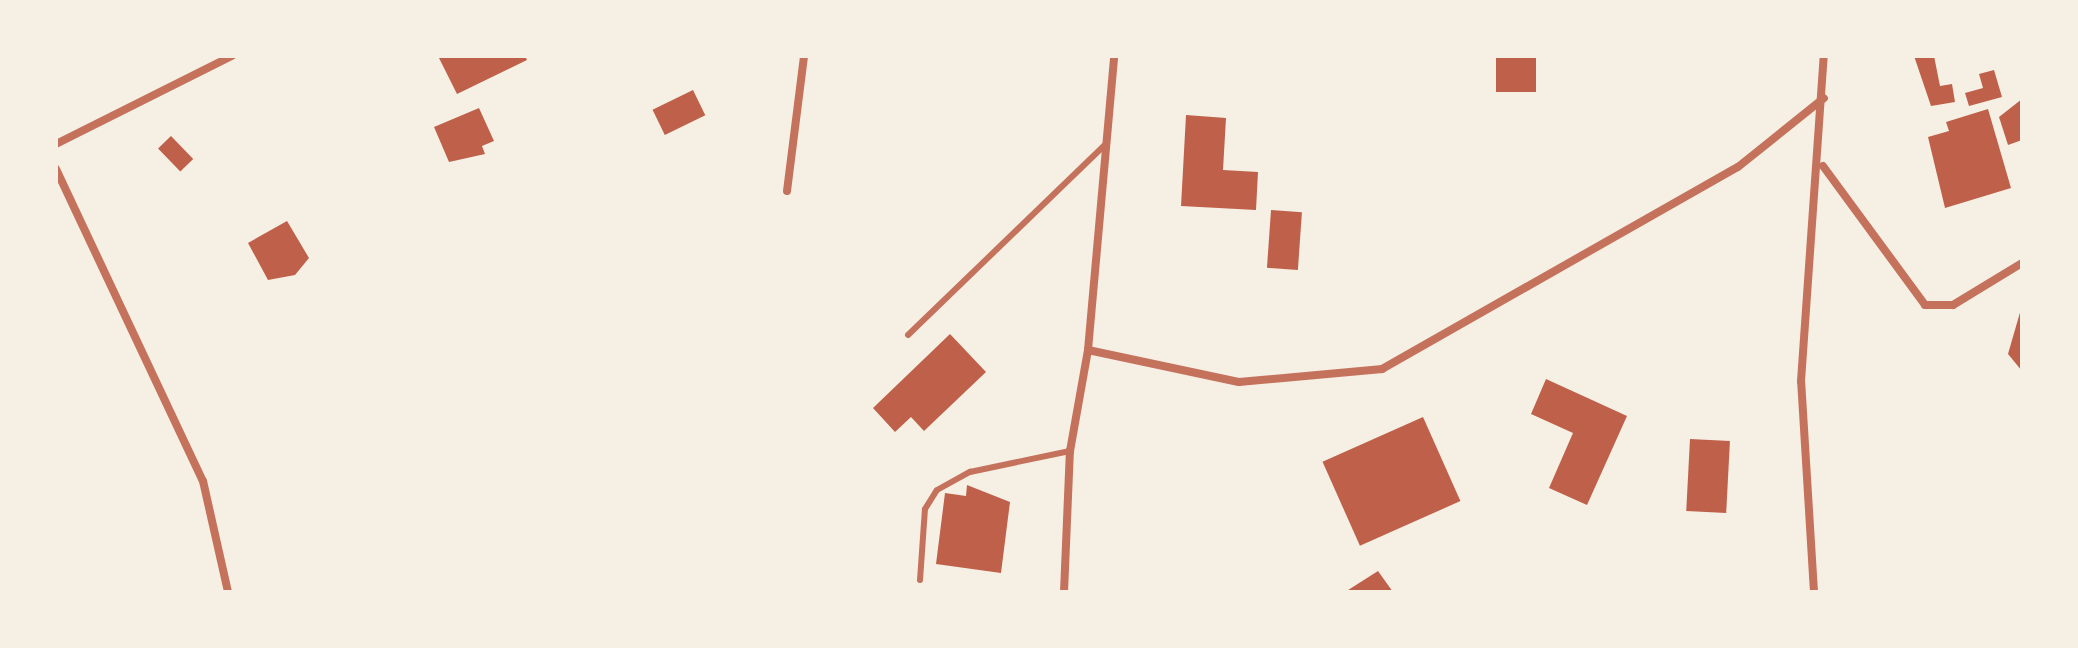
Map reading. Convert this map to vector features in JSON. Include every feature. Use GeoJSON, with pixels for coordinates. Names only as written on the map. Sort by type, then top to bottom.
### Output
{"type":"FeatureCollection","features":[{"type":"Feature","properties":{"kind":"street"},"geometry":{"type":"LineString","coordinates":[[56,144],[232,56]]}},
{"type":"Feature","properties":{"kind":"street"},"geometry":{"type":"LineString","coordinates":[[787,191],[804,56]]}},
{"type":"Feature","properties":{"kind":"street"},"geometry":{"type":"LineString","coordinates":[[1064,592],[1070,451],[1088,350],[1109,142],[1114,56]]}},
{"type":"Feature","properties":{"kind":"street"},"geometry":{"type":"LineString","coordinates":[[1814,592],[1801,381],[1822,165],[1824,56]]}},
{"type":"Feature","properties":{"kind":"street"},"geometry":{"type":"LineString","coordinates":[[1088,350],[1239,382],[1382,369],[1738,167],[1824,98]]}},
{"type":"Feature","properties":{"kind":"street"},"geometry":{"type":"LineString","coordinates":[[1822,165],[1925,305],[1953,305],[2022,263]]}},
{"type":"Feature","properties":{"kind":"street"},"geometry":{"type":"LineString","coordinates":[[56,169],[203,481],[228,592]]}},
{"type":"Feature","properties":{"kind":"lane"},"geometry":{"type":"LineString","coordinates":[[908,335],[1109,142]]}},
{"type":"Feature","properties":{"kind":"lane"},"geometry":{"type":"LineString","coordinates":[[920,580],[925,509],[937,490],[970,472],[1070,451]]}},
{"type":"Feature","properties":{"kind":"building"},"geometry":{"type":"Polygon","coordinates":[[[438,56],[525,56],[527,60],[457,94],[438,56]]]}},
{"type":"Feature","properties":{"kind":"building"},"geometry":{"type":"Polygon","coordinates":[[[1496,56],[1536,56],[1536,92],[1496,92],[1496,56]]]}},
{"type":"Feature","properties":{"kind":"building"},"geometry":{"type":"Polygon","coordinates":[[[1914,56],[1934,56],[1940,86],[1952,84],[1955,102],[1931,106],[1914,56]]]}},
{"type":"Feature","properties":{"kind":"building"},"geometry":{"type":"Polygon","coordinates":[[[1994,70],[2002,97],[1969,106],[1965,93],[1983,88],[1979,74],[1994,70]]]}},
{"type":"Feature","properties":{"kind":"building"},"geometry":{"type":"Polygon","coordinates":[[[693,90],[705,115],[665,135],[653,110],[693,90]]]}},
{"type":"Feature","properties":{"kind":"building"},"geometry":{"type":"Polygon","coordinates":[[[2022,99],[2022,140],[2008,145],[1999,117],[2022,99]]]}},
{"type":"Feature","properties":{"kind":"building"},"geometry":{"type":"Polygon","coordinates":[[[479,108],[494,141],[482,146],[485,154],[449,162],[434,127],[479,108]]]}},
{"type":"Feature","properties":{"kind":"building"},"geometry":{"type":"Polygon","coordinates":[[[1988,109],[2011,188],[1945,208],[1928,137],[1949,131],[1946,122],[1988,109]]]}},
{"type":"Feature","properties":{"kind":"building"},"geometry":{"type":"Polygon","coordinates":[[[1186,115],[1226,118],[1223,170],[1258,172],[1256,210],[1181,206],[1186,115]]]}},
{"type":"Feature","properties":{"kind":"building"},"geometry":{"type":"Polygon","coordinates":[[[171,136],[193,159],[180,172],[158,149],[171,136]]]}},
{"type":"Feature","properties":{"kind":"building"},"geometry":{"type":"Polygon","coordinates":[[[1271,210],[1302,212],[1298,270],[1267,268],[1271,210]]]}},
{"type":"Feature","properties":{"kind":"building"},"geometry":{"type":"Polygon","coordinates":[[[287,221],[309,258],[295,275],[268,280],[248,243],[287,221]]]}},
{"type":"Feature","properties":{"kind":"building"},"geometry":{"type":"Polygon","coordinates":[[[2022,309],[2022,371],[2008,354],[2022,309]]]}},
{"type":"Feature","properties":{"kind":"building"},"geometry":{"type":"Polygon","coordinates":[[[950,334],[986,372],[924,431],[911,417],[895,432],[873,408],[950,334]]]}},
{"type":"Feature","properties":{"kind":"building"},"geometry":{"type":"Polygon","coordinates":[[[1546,379],[1627,416],[1587,505],[1549,488],[1573,433],[1531,414],[1546,379]]]}},
{"type":"Feature","properties":{"kind":"building"},"geometry":{"type":"Polygon","coordinates":[[[1423,417],[1460,501],[1360,546],[1323,462],[1423,417]]]}},
{"type":"Feature","properties":{"kind":"building"},"geometry":{"type":"Polygon","coordinates":[[[1690,439],[1730,441],[1726,513],[1686,511],[1690,439]]]}},
{"type":"Feature","properties":{"kind":"building"},"geometry":{"type":"Polygon","coordinates":[[[967,485],[1010,502],[1001,573],[936,564],[945,493],[966,496],[967,485]]]}},
{"type":"Feature","properties":{"kind":"building"},"geometry":{"type":"Polygon","coordinates":[[[1378,571],[1393,592],[1345,592],[1378,571]]]}}]}
